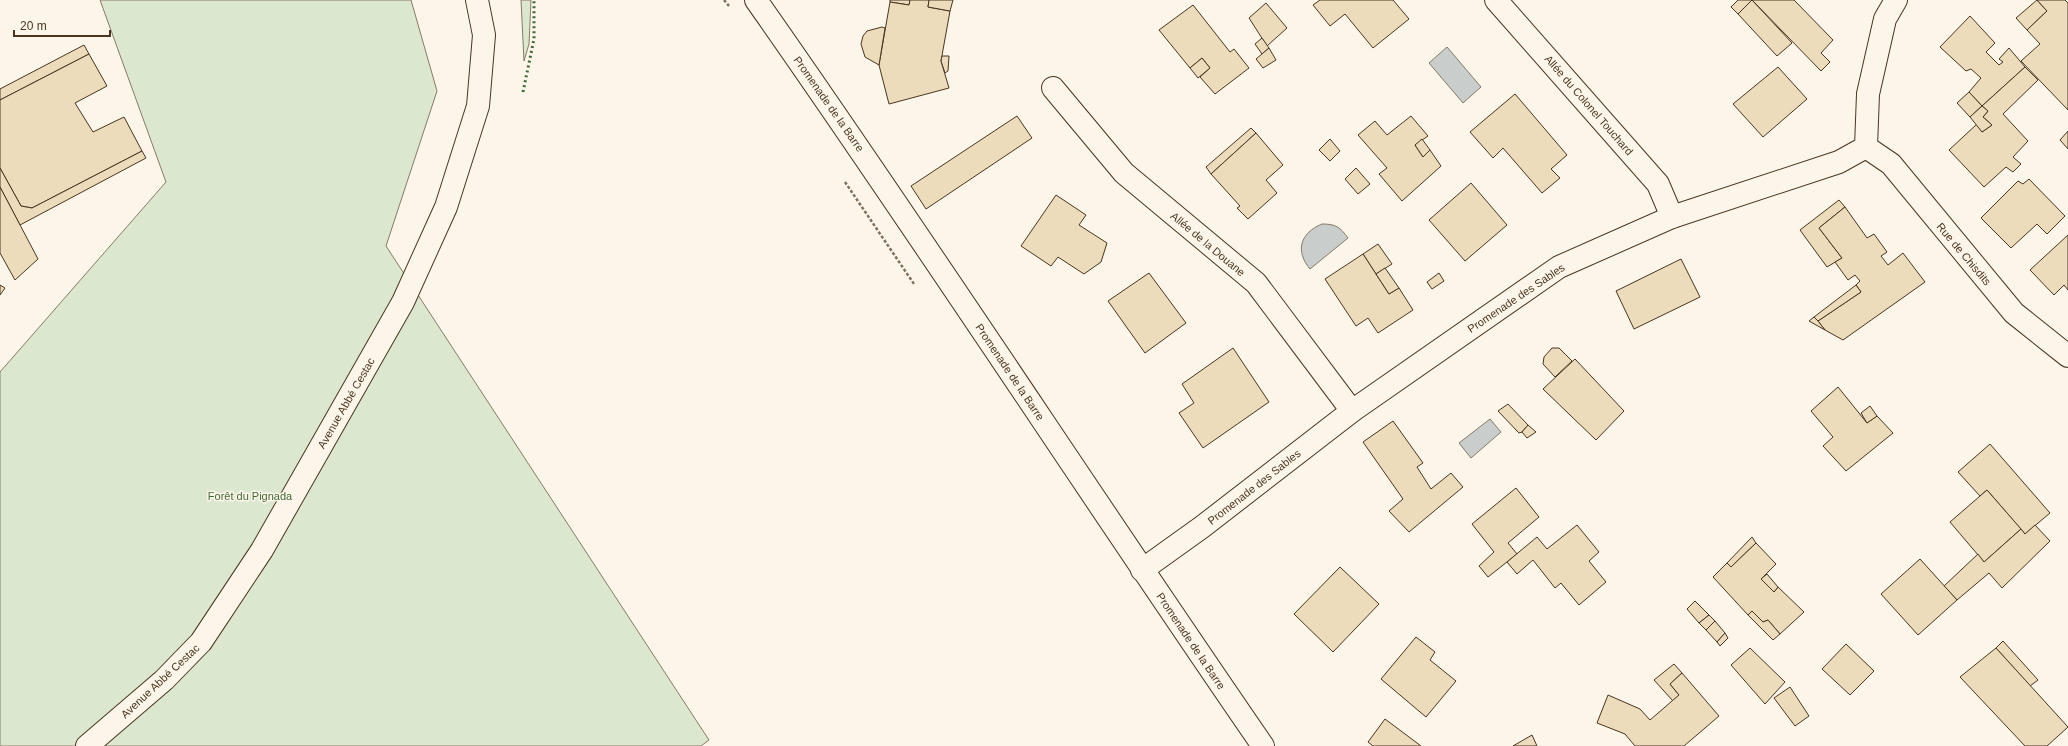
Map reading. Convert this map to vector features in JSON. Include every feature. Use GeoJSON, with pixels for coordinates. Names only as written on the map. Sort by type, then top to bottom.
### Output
{"type":"FeatureCollection","features":[{"type":"Feature","properties":{"kind":"street","name":"Avenue Abbé Cestac"},"geometry":{"type":"LineString","coordinates":[[87,746],[164,680],[201,642],[262,550],[403,302],[446,207],[478,106],[484,35],[477,0]]}},
{"type":"Feature","properties":{"kind":"street","name":"Promenade de la Barre"},"geometry":{"type":"LineString","coordinates":[[756,0],[868,159],[1142,570],[1263,746]]}},
{"type":"Feature","properties":{"kind":"street","name":"Allée du Colonel Touchard"},"geometry":{"type":"LineString","coordinates":[[1496,0],[1658,184],[1672,217]]}},
{"type":"Feature","properties":{"kind":"street"},"geometry":{"type":"LineString","coordinates":[[1866,147],[1868,94],[1885,19],[1896,0]]}},
{"type":"Feature","properties":{"kind":"street","name":"Allée de la Douane"},"geometry":{"type":"LineString","coordinates":[[1053,88],[1124,173],[1256,283],[1352,411]]}},
{"type":"Feature","properties":{"kind":"street","name":"Promenade des Sables"},"geometry":{"type":"LineString","coordinates":[[1142,570],[1195,532],[1352,411],[1558,267],[1672,217],[1840,162],[1866,147]]}},
{"type":"Feature","properties":{"kind":"street","name":"Rue de Chisdits"},"geometry":{"type":"LineString","coordinates":[[1866,147],[1891,164],[2014,313],[2068,356]]}},
{"type":"Feature","properties":{"kind":"green space","name":"Forêt du Pignada"},"geometry":{"type":"Polygon","coordinates":[[[100,0],[411,0],[437,91],[386,246],[709,740],[701,746],[0,746],[0,372],[166,182],[100,0]]]}},
{"type":"Feature","properties":{"kind":"green space"},"geometry":{"type":"Polygon","coordinates":[[[521,0],[531,0],[529,44],[524,61],[521,0]]]}},
{"type":"Feature","properties":{"kind":"shaded area"},"geometry":{"type":"Polygon","coordinates":[[[1447,47],[1481,87],[1463,103],[1429,63],[1447,47]]]}},
{"type":"Feature","properties":{"kind":"shaded area"},"geometry":{"type":"Polygon","coordinates":[[[1322,224],[1337,227],[1343,231],[1348,238],[1310,269],[1302,256],[1302,243],[1309,232],[1322,224]]]}},
{"type":"Feature","properties":{"kind":"shaded area"},"geometry":{"type":"Polygon","coordinates":[[[1490,419],[1501,432],[1471,458],[1459,443],[1490,419]]]}},
{"type":"Feature","properties":{"kind":"building"},"geometry":{"type":"Polygon","coordinates":[[[890,0],[910,0],[909,5],[890,2],[890,0]]]}},
{"type":"Feature","properties":{"kind":"building"},"geometry":{"type":"Polygon","coordinates":[[[910,0],[929,0],[928,7],[950,11],[941,61],[949,88],[889,104],[879,65],[890,2],[909,5],[910,0]]]}},
{"type":"Feature","properties":{"kind":"building"},"geometry":{"type":"Polygon","coordinates":[[[929,0],[953,0],[950,11],[928,7],[929,0]]]}},
{"type":"Feature","properties":{"kind":"building"},"geometry":{"type":"Polygon","coordinates":[[[1320,0],[1393,0],[1409,19],[1373,48],[1345,14],[1330,26],[1313,5],[1320,0]]]}},
{"type":"Feature","properties":{"kind":"building"},"geometry":{"type":"Polygon","coordinates":[[[1738,0],[1752,0],[1738,14],[1731,7],[1738,0]]]}},
{"type":"Feature","properties":{"kind":"building"},"geometry":{"type":"Polygon","coordinates":[[[1752,0],[1792,43],[1777,56],[1738,14],[1752,0]]]}},
{"type":"Feature","properties":{"kind":"building"},"geometry":{"type":"Polygon","coordinates":[[[1752,0],[1794,0],[1833,40],[1821,53],[1830,62],[1821,71],[1752,0]]]}},
{"type":"Feature","properties":{"kind":"building"},"geometry":{"type":"Polygon","coordinates":[[[2037,0],[2047,11],[2027,30],[2016,18],[2037,0]]]}},
{"type":"Feature","properties":{"kind":"building"},"geometry":{"type":"Polygon","coordinates":[[[2037,0],[2065,0],[2068,3],[2068,110],[2021,61],[2040,44],[2027,30],[2047,11],[2037,0]]]}},
{"type":"Feature","properties":{"kind":"building"},"geometry":{"type":"Polygon","coordinates":[[[1266,3],[1287,28],[1267,46],[1249,18],[1266,3]]]}},
{"type":"Feature","properties":{"kind":"building"},"geometry":{"type":"Polygon","coordinates":[[[1193,5],[1230,52],[1234,49],[1249,68],[1215,94],[1200,77],[1210,68],[1202,58],[1190,68],[1159,30],[1193,5]]]}},
{"type":"Feature","properties":{"kind":"building"},"geometry":{"type":"Polygon","coordinates":[[[1970,16],[1995,43],[1986,52],[1999,65],[2003,62],[1999,59],[2009,48],[2025,67],[1982,106],[1969,92],[1981,78],[1971,69],[1966,71],[1940,47],[1970,16]]]}},
{"type":"Feature","properties":{"kind":"building"},"geometry":{"type":"Polygon","coordinates":[[[882,27],[885,28],[879,65],[865,57],[861,44],[863,36],[867,31],[882,27]]]}},
{"type":"Feature","properties":{"kind":"building"},"geometry":{"type":"Polygon","coordinates":[[[1262,38],[1269,48],[1262,54],[1255,44],[1262,38]]]}},
{"type":"Feature","properties":{"kind":"building"},"geometry":{"type":"Polygon","coordinates":[[[84,45],[89,54],[0,100],[0,89],[84,45]]]}},
{"type":"Feature","properties":{"kind":"building"},"geometry":{"type":"Polygon","coordinates":[[[1269,48],[1276,60],[1263,68],[1256,59],[1269,48]]]}},
{"type":"Feature","properties":{"kind":"building"},"geometry":{"type":"Polygon","coordinates":[[[89,54],[107,86],[75,103],[93,132],[124,117],[142,151],[32,208],[21,206],[0,168],[0,100],[89,54]]]}},
{"type":"Feature","properties":{"kind":"building"},"geometry":{"type":"Polygon","coordinates":[[[942,56],[949,56],[948,71],[945,73],[941,61],[942,56]]]}},
{"type":"Feature","properties":{"kind":"building"},"geometry":{"type":"Polygon","coordinates":[[[1202,58],[1210,68],[1198,78],[1190,68],[1202,58]]]}},
{"type":"Feature","properties":{"kind":"building"},"geometry":{"type":"Polygon","coordinates":[[[1778,67],[1807,99],[1763,137],[1733,104],[1778,67]]]}},
{"type":"Feature","properties":{"kind":"building"},"geometry":{"type":"Polygon","coordinates":[[[2025,67],[2038,80],[2003,114],[2028,141],[2013,157],[2021,164],[2013,172],[2006,167],[1984,187],[1949,150],[1977,124],[1982,132],[1992,125],[1983,117],[1988,111],[1982,106],[2025,67]]]}},
{"type":"Feature","properties":{"kind":"building"},"geometry":{"type":"Polygon","coordinates":[[[1969,92],[1982,106],[1970,117],[1957,103],[1969,92]]]}},
{"type":"Feature","properties":{"kind":"building"},"geometry":{"type":"Polygon","coordinates":[[[1515,94],[1567,155],[1551,169],[1560,178],[1542,193],[1503,148],[1493,158],[1470,132],[1515,94]]]}},
{"type":"Feature","properties":{"kind":"building"},"geometry":{"type":"Polygon","coordinates":[[[1982,106],[1988,111],[1983,117],[1992,125],[1982,132],[1970,117],[1982,106]]]}},
{"type":"Feature","properties":{"kind":"building"},"geometry":{"type":"Polygon","coordinates":[[[1017,116],[1032,138],[926,209],[911,186],[1017,116]]]}},
{"type":"Feature","properties":{"kind":"building"},"geometry":{"type":"Polygon","coordinates":[[[1411,116],[1428,136],[1415,145],[1423,157],[1430,150],[1441,166],[1402,201],[1379,174],[1387,168],[1358,135],[1375,121],[1387,135],[1411,116]]]}},
{"type":"Feature","properties":{"kind":"building"},"geometry":{"type":"Polygon","coordinates":[[[1251,128],[1256,133],[1211,174],[1206,167],[1251,128]]]}},
{"type":"Feature","properties":{"kind":"building"},"geometry":{"type":"Polygon","coordinates":[[[2068,131],[2068,149],[2060,140],[2068,131]]]}},
{"type":"Feature","properties":{"kind":"building"},"geometry":{"type":"Polygon","coordinates":[[[1256,133],[1283,165],[1266,180],[1277,193],[1248,219],[1237,208],[1240,206],[1211,174],[1256,133]]]}},
{"type":"Feature","properties":{"kind":"building"},"geometry":{"type":"Polygon","coordinates":[[[1330,139],[1340,151],[1330,161],[1319,150],[1330,139]]]}},
{"type":"Feature","properties":{"kind":"building"},"geometry":{"type":"Polygon","coordinates":[[[1422,139],[1430,150],[1423,157],[1415,145],[1422,139]]]}},
{"type":"Feature","properties":{"kind":"building"},"geometry":{"type":"Polygon","coordinates":[[[142,151],[146,158],[20,225],[0,187],[0,168],[21,206],[32,208],[142,151]]]}},
{"type":"Feature","properties":{"kind":"building"},"geometry":{"type":"Polygon","coordinates":[[[1356,168],[1370,184],[1358,194],[1345,179],[1356,168]]]}},
{"type":"Feature","properties":{"kind":"building"},"geometry":{"type":"Polygon","coordinates":[[[2029,179],[2065,216],[2047,234],[2037,224],[2011,248],[1981,218],[2018,181],[2023,184],[2029,179]]]}},
{"type":"Feature","properties":{"kind":"building"},"geometry":{"type":"Polygon","coordinates":[[[1471,183],[1507,225],[1465,261],[1429,220],[1471,183]]]}},
{"type":"Feature","properties":{"kind":"building"},"geometry":{"type":"Polygon","coordinates":[[[0,187],[38,259],[15,280],[0,253],[0,187]]]}},
{"type":"Feature","properties":{"kind":"building"},"geometry":{"type":"Polygon","coordinates":[[[1056,195],[1086,215],[1079,225],[1107,243],[1101,262],[1084,274],[1058,257],[1051,266],[1021,246],[1056,195]]]}},
{"type":"Feature","properties":{"kind":"building"},"geometry":{"type":"Polygon","coordinates":[[[1839,200],[1845,207],[1819,228],[1842,258],[1827,267],[1800,230],[1839,200]]]}},
{"type":"Feature","properties":{"kind":"building"},"geometry":{"type":"Polygon","coordinates":[[[1845,207],[1867,238],[1874,234],[1887,252],[1881,256],[1888,265],[1903,253],[1925,282],[1843,340],[1825,330],[1818,321],[1861,292],[1856,285],[1860,281],[1855,275],[1848,280],[1835,262],[1842,258],[1819,228],[1845,207]]]}},
{"type":"Feature","properties":{"kind":"building"},"geometry":{"type":"Polygon","coordinates":[[[2068,235],[2068,290],[2064,285],[2054,295],[2030,270],[2068,235]]]}},
{"type":"Feature","properties":{"kind":"building"},"geometry":{"type":"Polygon","coordinates":[[[1378,244],[1392,264],[1376,274],[1363,254],[1378,244]]]}},
{"type":"Feature","properties":{"kind":"building"},"geometry":{"type":"Polygon","coordinates":[[[1363,254],[1389,294],[1399,288],[1413,310],[1378,333],[1368,318],[1356,326],[1325,279],[1363,254]]]}},
{"type":"Feature","properties":{"kind":"building"},"geometry":{"type":"Polygon","coordinates":[[[1681,259],[1700,297],[1634,329],[1616,291],[1681,259]]]}},
{"type":"Feature","properties":{"kind":"building"},"geometry":{"type":"Polygon","coordinates":[[[1385,268],[1399,288],[1389,294],[1376,274],[1385,268]]]}},
{"type":"Feature","properties":{"kind":"building"},"geometry":{"type":"Polygon","coordinates":[[[1149,273],[1186,323],[1145,353],[1108,301],[1149,273]]]}},
{"type":"Feature","properties":{"kind":"building"},"geometry":{"type":"Polygon","coordinates":[[[1439,273],[1444,281],[1432,289],[1427,282],[1439,273]]]}},
{"type":"Feature","properties":{"kind":"building"},"geometry":{"type":"Polygon","coordinates":[[[0,285],[5,288],[0,295],[0,285]]]}},
{"type":"Feature","properties":{"kind":"building"},"geometry":{"type":"Polygon","coordinates":[[[1856,285],[1861,292],[1818,321],[1814,317],[1856,285]]]}},
{"type":"Feature","properties":{"kind":"building"},"geometry":{"type":"Polygon","coordinates":[[[1814,317],[1818,321],[1825,330],[1809,321],[1814,317]]]}},
{"type":"Feature","properties":{"kind":"building"},"geometry":{"type":"Polygon","coordinates":[[[1233,348],[1269,402],[1203,448],[1179,413],[1194,403],[1182,384],[1233,348]]]}},
{"type":"Feature","properties":{"kind":"building"},"geometry":{"type":"Polygon","coordinates":[[[1552,348],[1559,348],[1572,361],[1555,377],[1543,364],[1544,357],[1552,348]]]}},
{"type":"Feature","properties":{"kind":"building"},"geometry":{"type":"Polygon","coordinates":[[[1575,359],[1624,411],[1596,440],[1543,389],[1575,359]]]}},
{"type":"Feature","properties":{"kind":"building"},"geometry":{"type":"Polygon","coordinates":[[[1838,387],[1867,423],[1877,416],[1893,433],[1846,471],[1823,446],[1833,437],[1811,411],[1838,387]]]}},
{"type":"Feature","properties":{"kind":"building"},"geometry":{"type":"Polygon","coordinates":[[[1508,404],[1528,425],[1522,432],[1519,433],[1498,411],[1508,404]]]}},
{"type":"Feature","properties":{"kind":"building"},"geometry":{"type":"Polygon","coordinates":[[[1870,406],[1877,416],[1867,423],[1861,413],[1870,406]]]}},
{"type":"Feature","properties":{"kind":"building"},"geometry":{"type":"Polygon","coordinates":[[[1393,421],[1423,463],[1417,467],[1431,489],[1451,473],[1463,487],[1409,532],[1389,511],[1403,499],[1363,442],[1393,421]]]}},
{"type":"Feature","properties":{"kind":"building"},"geometry":{"type":"Polygon","coordinates":[[[1528,425],[1536,432],[1527,438],[1522,432],[1528,425]]]}},
{"type":"Feature","properties":{"kind":"building"},"geometry":{"type":"Polygon","coordinates":[[[1990,444],[2050,513],[2025,534],[1987,490],[1980,496],[1958,472],[1990,444]]]}},
{"type":"Feature","properties":{"kind":"building"},"geometry":{"type":"Polygon","coordinates":[[[1516,488],[1539,517],[1508,543],[1517,554],[1488,577],[1479,566],[1494,552],[1472,524],[1516,488]]]}},
{"type":"Feature","properties":{"kind":"building"},"geometry":{"type":"Polygon","coordinates":[[[1987,490],[2021,529],[1984,562],[1950,522],[1987,490]]]}},
{"type":"Feature","properties":{"kind":"building"},"geometry":{"type":"Polygon","coordinates":[[[1577,525],[1599,552],[1589,561],[1606,582],[1579,605],[1561,583],[1555,588],[1533,560],[1517,574],[1507,562],[1537,537],[1547,549],[1577,525]]]}},
{"type":"Feature","properties":{"kind":"building"},"geometry":{"type":"Polygon","coordinates":[[[2035,525],[2050,541],[2002,588],[1989,573],[1957,600],[1944,586],[1978,554],[1984,562],[2021,529],[2025,534],[2035,525]]]}},
{"type":"Feature","properties":{"kind":"building"},"geometry":{"type":"Polygon","coordinates":[[[1752,537],[1756,543],[1731,567],[1727,563],[1752,537]]]}},
{"type":"Feature","properties":{"kind":"building"},"geometry":{"type":"Polygon","coordinates":[[[1756,543],[1776,564],[1761,579],[1774,592],[1778,587],[1804,612],[1780,634],[1768,620],[1763,622],[1752,611],[1748,615],[1713,577],[1727,563],[1731,567],[1756,543]]]}},
{"type":"Feature","properties":{"kind":"building"},"geometry":{"type":"Polygon","coordinates":[[[1920,559],[1957,600],[1918,635],[1881,594],[1920,559]]]}},
{"type":"Feature","properties":{"kind":"building"},"geometry":{"type":"Polygon","coordinates":[[[1340,567],[1379,604],[1333,652],[1294,614],[1340,567]]]}},
{"type":"Feature","properties":{"kind":"building"},"geometry":{"type":"Polygon","coordinates":[[[1767,574],[1778,587],[1774,592],[1761,579],[1767,574]]]}},
{"type":"Feature","properties":{"kind":"building"},"geometry":{"type":"Polygon","coordinates":[[[1695,601],[1709,615],[1699,623],[1687,609],[1695,601]]]}},
{"type":"Feature","properties":{"kind":"building"},"geometry":{"type":"Polygon","coordinates":[[[1752,611],[1763,622],[1768,620],[1780,634],[1773,640],[1748,615],[1752,611]]]}},
{"type":"Feature","properties":{"kind":"building"},"geometry":{"type":"Polygon","coordinates":[[[1709,615],[1715,621],[1706,630],[1699,623],[1709,615]]]}},
{"type":"Feature","properties":{"kind":"building"},"geometry":{"type":"Polygon","coordinates":[[[1715,621],[1725,633],[1717,642],[1706,630],[1715,621]]]}},
{"type":"Feature","properties":{"kind":"building"},"geometry":{"type":"Polygon","coordinates":[[[1725,633],[1728,638],[1720,646],[1717,642],[1725,633]]]}},
{"type":"Feature","properties":{"kind":"building"},"geometry":{"type":"Polygon","coordinates":[[[1416,637],[1435,652],[1430,660],[1456,681],[1426,717],[1381,679],[1416,637]]]}},
{"type":"Feature","properties":{"kind":"building"},"geometry":{"type":"Polygon","coordinates":[[[2003,641],[2038,680],[2030,686],[1996,648],[2003,641]]]}},
{"type":"Feature","properties":{"kind":"building"},"geometry":{"type":"Polygon","coordinates":[[[1846,644],[1874,671],[1850,695],[1822,669],[1846,644]]]}},
{"type":"Feature","properties":{"kind":"building"},"geometry":{"type":"Polygon","coordinates":[[[1750,648],[1785,682],[1765,704],[1731,665],[1750,648]]]}},
{"type":"Feature","properties":{"kind":"building"},"geometry":{"type":"Polygon","coordinates":[[[1996,648],[2068,727],[2047,746],[2025,746],[1960,677],[1996,648]]]}},
{"type":"Feature","properties":{"kind":"building"},"geometry":{"type":"Polygon","coordinates":[[[1674,664],[1682,673],[1670,684],[1679,695],[1673,701],[1654,680],[1674,664]]]}},
{"type":"Feature","properties":{"kind":"building"},"geometry":{"type":"Polygon","coordinates":[[[1682,673],[1719,716],[1684,746],[1635,746],[1625,734],[1597,723],[1608,695],[1640,709],[1650,720],[1679,695],[1670,684],[1682,673]]]}},
{"type":"Feature","properties":{"kind":"building"},"geometry":{"type":"Polygon","coordinates":[[[1790,687],[1809,716],[1795,726],[1774,698],[1790,687]]]}},
{"type":"Feature","properties":{"kind":"building"},"geometry":{"type":"Polygon","coordinates":[[[1385,719],[1421,746],[1373,746],[1368,742],[1385,719]]]}},
{"type":"Feature","properties":{"kind":"building"},"geometry":{"type":"Polygon","coordinates":[[[1532,735],[1537,746],[1513,746],[1532,735]]]}},
{"type":"Feature","properties":{"kind":"hedge"},"geometry":{"type":"LineString","coordinates":[[523,92],[534,39],[534,0]]}}]}
